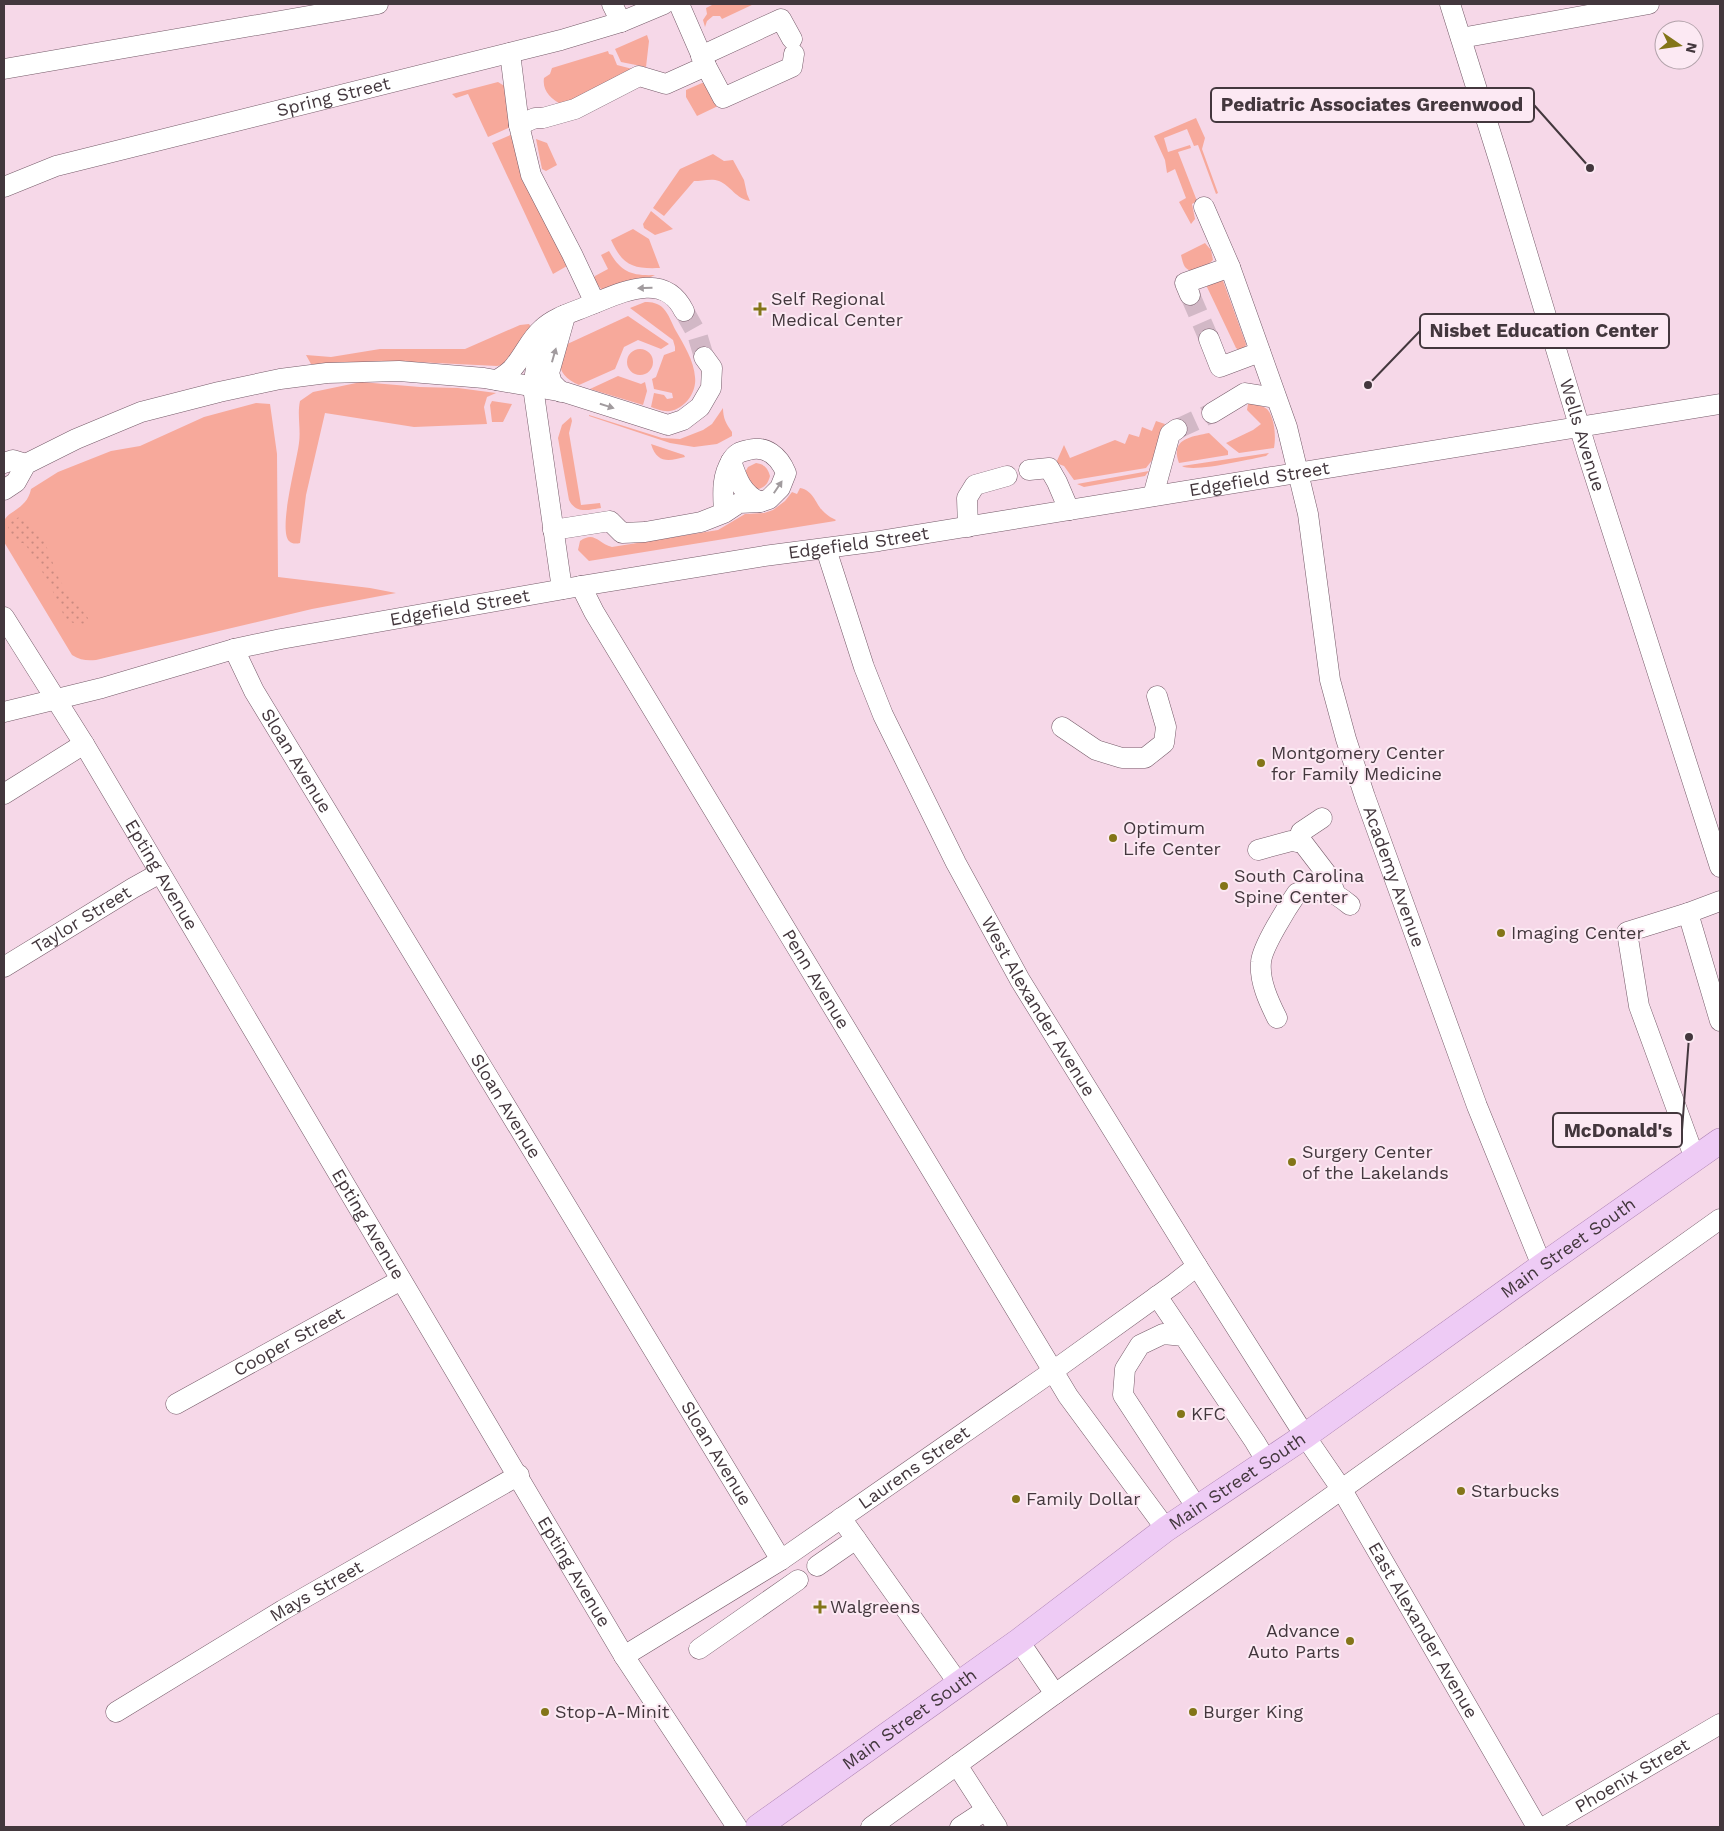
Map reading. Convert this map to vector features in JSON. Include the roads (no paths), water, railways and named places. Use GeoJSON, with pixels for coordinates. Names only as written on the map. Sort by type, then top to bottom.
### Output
{"type":"FeatureCollection","features":[{"type":"Feature","properties":{"kind":"main road","name":"Main Street South"},"geometry":{"type":"LineString","coordinates":[[758,1827],[959,1684],[1166,1529],[1305,1436],[1542,1266],[1720,1142]]}},
{"type":"Feature","properties":{"kind":"street"},"geometry":{"type":"LineString","coordinates":[[4,68],[378,4]]}},
{"type":"Feature","properties":{"kind":"street"},"geometry":{"type":"LineString","coordinates":[[612,4],[621,22]]}},
{"type":"Feature","properties":{"kind":"street","name":"Spring Street"},"geometry":{"type":"LineString","coordinates":[[4,187],[56,166],[561,40],[621,22],[664,4]]}},
{"type":"Feature","properties":{"kind":"street"},"geometry":{"type":"LineString","coordinates":[[519,125],[536,118],[543,118],[575,109],[639,76],[666,84],[704,61],[782,20],[793,46],[792,67],[723,98],[704,61],[679,4]]}},
{"type":"Feature","properties":{"kind":"street","name":"Wells Avenue"},"geometry":{"type":"LineString","coordinates":[[1450,4],[1580,427],[1720,867]]}},
{"type":"Feature","properties":{"kind":"street"},"geometry":{"type":"LineString","coordinates":[[1461,38],[1498,33],[1649,4]]}},
{"type":"Feature","properties":{"kind":"street"},"geometry":{"type":"LineString","coordinates":[[510,53],[519,125],[531,175],[595,303]]}},
{"type":"Feature","properties":{"kind":"street","name":"Academy Avenue"},"geometry":{"type":"LineString","coordinates":[[1204,207],[1230,267],[1287,427],[1308,514],[1330,680],[1346,739],[1365,797],[1477,1106],[1542,1266]]}},
{"type":"Feature","properties":{"kind":"street"},"geometry":{"type":"LineString","coordinates":[[1190,295],[1185,283],[1230,267]]}},
{"type":"Feature","properties":{"kind":"street"},"geometry":{"type":"LineString","coordinates":[[497,380],[512,369],[542,328],[595,303],[635,289],[655,288],[668,292],[680,303],[684,311]]}},
{"type":"Feature","properties":{"kind":"street"},"geometry":{"type":"LineString","coordinates":[[557,321],[549,373],[552,382],[560,392]]}},
{"type":"Feature","properties":{"kind":"street","name":"Penn Avenue"},"geometry":{"type":"LineString","coordinates":[[557,321],[540,343],[533,386],[553,530],[571,587],[594,612],[1068,1396],[1166,1529]]}},
{"type":"Feature","properties":{"kind":"street"},"geometry":{"type":"LineString","coordinates":[[1209,339],[1220,367],[1260,352]]}},
{"type":"Feature","properties":{"kind":"street"},"geometry":{"type":"LineString","coordinates":[[4,490],[16,482],[26,464],[76,439],[141,412],[280,379],[326,373],[399,371],[497,380],[560,392],[668,425],[683,420],[700,407],[711,388],[712,368],[704,357]]}},
{"type":"Feature","properties":{"kind":"street"},"geometry":{"type":"LineString","coordinates":[[1212,413],[1245,393],[1276,398]]}},
{"type":"Feature","properties":{"kind":"street","name":"Edgefield Street"},"geometry":{"type":"LineString","coordinates":[[4,712],[102,688],[234,649],[571,587],[764,556],[826,549],[968,527],[1720,404]]}},
{"type":"Feature","properties":{"kind":"street"},"geometry":{"type":"LineString","coordinates":[[1153,496],[1170,434],[1177,429]]}},
{"type":"Feature","properties":{"kind":"street"},"geometry":{"type":"LineString","coordinates":[[553,530],[610,521],[622,534],[645,532],[701,522],[724,513],[739,503],[760,502],[769,498],[780,488],[786,473],[784,467],[768,450],[757,447],[738,452],[731,461],[722,484],[724,513]]}},
{"type":"Feature","properties":{"kind":"street"},"geometry":{"type":"LineString","coordinates":[[4,463],[13,460],[26,464]]}},
{"type":"Feature","properties":{"kind":"street"},"geometry":{"type":"LineString","coordinates":[[731,461],[737,480],[745,492],[760,502]]}},
{"type":"Feature","properties":{"kind":"street"},"geometry":{"type":"LineString","coordinates":[[1029,470],[1049,468],[1069,510]]}},
{"type":"Feature","properties":{"kind":"street"},"geometry":{"type":"LineString","coordinates":[[968,527],[967,498],[976,485],[1007,476]]}},
{"type":"Feature","properties":{"kind":"street","name":"West Alexander Avenue"},"geometry":{"type":"LineString","coordinates":[[826,549],[864,667],[883,715],[956,863],[1020,980],[1305,1436]]}},
{"type":"Feature","properties":{"kind":"street","name":"Epting Avenue"},"geometry":{"type":"LineString","coordinates":[[4,617],[84,744],[401,1280],[519,1475],[624,1656],[737,1827]]}},
{"type":"Feature","properties":{"kind":"street","name":"Sloan Avenue"},"geometry":{"type":"LineString","coordinates":[[234,649],[254,690],[781,1560]]}},
{"type":"Feature","properties":{"kind":"street"},"geometry":{"type":"LineString","coordinates":[[1062,727],[1096,750],[1122,758],[1145,758],[1164,742],[1166,727],[1157,696]]}},
{"type":"Feature","properties":{"kind":"street"},"geometry":{"type":"LineString","coordinates":[[4,794],[84,744]]}},
{"type":"Feature","properties":{"kind":"street"},"geometry":{"type":"LineString","coordinates":[[1298,842],[1301,832],[1322,818]]}},
{"type":"Feature","properties":{"kind":"street"},"geometry":{"type":"LineString","coordinates":[[1258,850],[1291,841],[1303,843],[1329,877],[1335,892],[1350,905]]}},
{"type":"Feature","properties":{"kind":"street","name":"Taylor Street"},"geometry":{"type":"LineString","coordinates":[[4,967],[132,888],[160,873]]}},
{"type":"Feature","properties":{"kind":"street"},"geometry":{"type":"LineString","coordinates":[[1277,1018],[1265,992],[1261,962],[1270,940],[1286,908],[1297,893],[1317,888],[1335,892]]}},
{"type":"Feature","properties":{"kind":"street"},"geometry":{"type":"LineString","coordinates":[[1695,1159],[1639,1006],[1627,932],[1720,901]]}},
{"type":"Feature","properties":{"kind":"street"},"geometry":{"type":"LineString","coordinates":[[1688,913],[1720,1021]]}},
{"type":"Feature","properties":{"kind":"street"},"geometry":{"type":"LineString","coordinates":[[872,1827],[1720,1219]]}},
{"type":"Feature","properties":{"kind":"street","name":"Laurens Street"},"geometry":{"type":"LineString","coordinates":[[624,1656],[781,1560],[1053,1371],[1197,1266]]}},
{"type":"Feature","properties":{"kind":"street","name":"Cooper Street"},"geometry":{"type":"LineString","coordinates":[[176,1404],[401,1280]]}},
{"type":"Feature","properties":{"kind":"street"},"geometry":{"type":"LineString","coordinates":[[1157,1296],[1255,1442],[1266,1462]]}},
{"type":"Feature","properties":{"kind":"street"},"geometry":{"type":"LineString","coordinates":[[1184,1336],[1163,1334],[1140,1345],[1125,1369],[1123,1395],[1198,1508]]}},
{"type":"Feature","properties":{"kind":"street","name":"East Alexander Avenue"},"geometry":{"type":"LineString","coordinates":[[1305,1436],[1342,1490],[1537,1827]]}},
{"type":"Feature","properties":{"kind":"street","name":"Mays Street"},"geometry":{"type":"LineString","coordinates":[[116,1712],[283,1610],[519,1475]]}},
{"type":"Feature","properties":{"kind":"street"},"geometry":{"type":"LineString","coordinates":[[841,1518],[959,1684]]}},
{"type":"Feature","properties":{"kind":"street"},"geometry":{"type":"LineString","coordinates":[[817,1566],[856,1539]]}},
{"type":"Feature","properties":{"kind":"street"},"geometry":{"type":"LineString","coordinates":[[699,1649],[798,1580]]}},
{"type":"Feature","properties":{"kind":"street"},"geometry":{"type":"LineString","coordinates":[[1019,1640],[1055,1694]]}},
{"type":"Feature","properties":{"kind":"street","name":"Phoenix Street"},"geometry":{"type":"LineString","coordinates":[[1544,1827],[1720,1724]]}},
{"type":"Feature","properties":{"kind":"street"},"geometry":{"type":"LineString","coordinates":[[957,1765],[997,1827]]}},
{"type":"Feature","properties":{"kind":"street"},"geometry":{"type":"LineString","coordinates":[[960,1827],[986,1810]]}},
{"type":"Feature","properties":{"kind":"tunnel"},"geometry":{"type":"LineString","coordinates":[[1190,295],[1209,339]]}},
{"type":"Feature","properties":{"kind":"tunnel"},"geometry":{"type":"LineString","coordinates":[[684,311],[697,334],[704,357]]}},
{"type":"Feature","properties":{"kind":"tunnel"},"geometry":{"type":"LineString","coordinates":[[1177,429],[1212,413]]}},
{"type":"Feature","properties":{"kind":"place","name":"Pediatric Associates Greenwood"},"geometry":{"type":"Point","coordinates":[1590,168]}},
{"type":"Feature","properties":{"kind":"place","name":"Self Regional Medical Center"},"geometry":{"type":"Point","coordinates":[760,309]}},
{"type":"Feature","properties":{"kind":"place","name":"Nisbet Education Center"},"geometry":{"type":"Point","coordinates":[1368,385]}},
{"type":"Feature","properties":{"kind":"place","name":"Montgomery Center for Family Medicine"},"geometry":{"type":"Point","coordinates":[1261,763]}},
{"type":"Feature","properties":{"kind":"place","name":"Optimum Life Center"},"geometry":{"type":"Point","coordinates":[1113,838]}},
{"type":"Feature","properties":{"kind":"place","name":"South Carolina Spine Center"},"geometry":{"type":"Point","coordinates":[1224,886]}},
{"type":"Feature","properties":{"kind":"place","name":"Imaging Center"},"geometry":{"type":"Point","coordinates":[1501,933]}},
{"type":"Feature","properties":{"kind":"place","name":"McDonald's"},"geometry":{"type":"Point","coordinates":[1689,1037]}},
{"type":"Feature","properties":{"kind":"place","name":"Surgery Center of the Lakelands"},"geometry":{"type":"Point","coordinates":[1292,1162]}},
{"type":"Feature","properties":{"kind":"place","name":"KFC"},"geometry":{"type":"Point","coordinates":[1181,1414]}},
{"type":"Feature","properties":{"kind":"place","name":"Starbucks"},"geometry":{"type":"Point","coordinates":[1461,1491]}},
{"type":"Feature","properties":{"kind":"place","name":"Family Dollar"},"geometry":{"type":"Point","coordinates":[1016,1499]}},
{"type":"Feature","properties":{"kind":"place","name":"Walgreens"},"geometry":{"type":"Point","coordinates":[820,1607]}},
{"type":"Feature","properties":{"kind":"place","name":"Advance Auto Parts"},"geometry":{"type":"Point","coordinates":[1350,1641]}},
{"type":"Feature","properties":{"kind":"place","name":"Stop-A-Minit"},"geometry":{"type":"Point","coordinates":[545,1712]}},
{"type":"Feature","properties":{"kind":"place","name":"Burger King"},"geometry":{"type":"Point","coordinates":[1193,1712]}}]}
